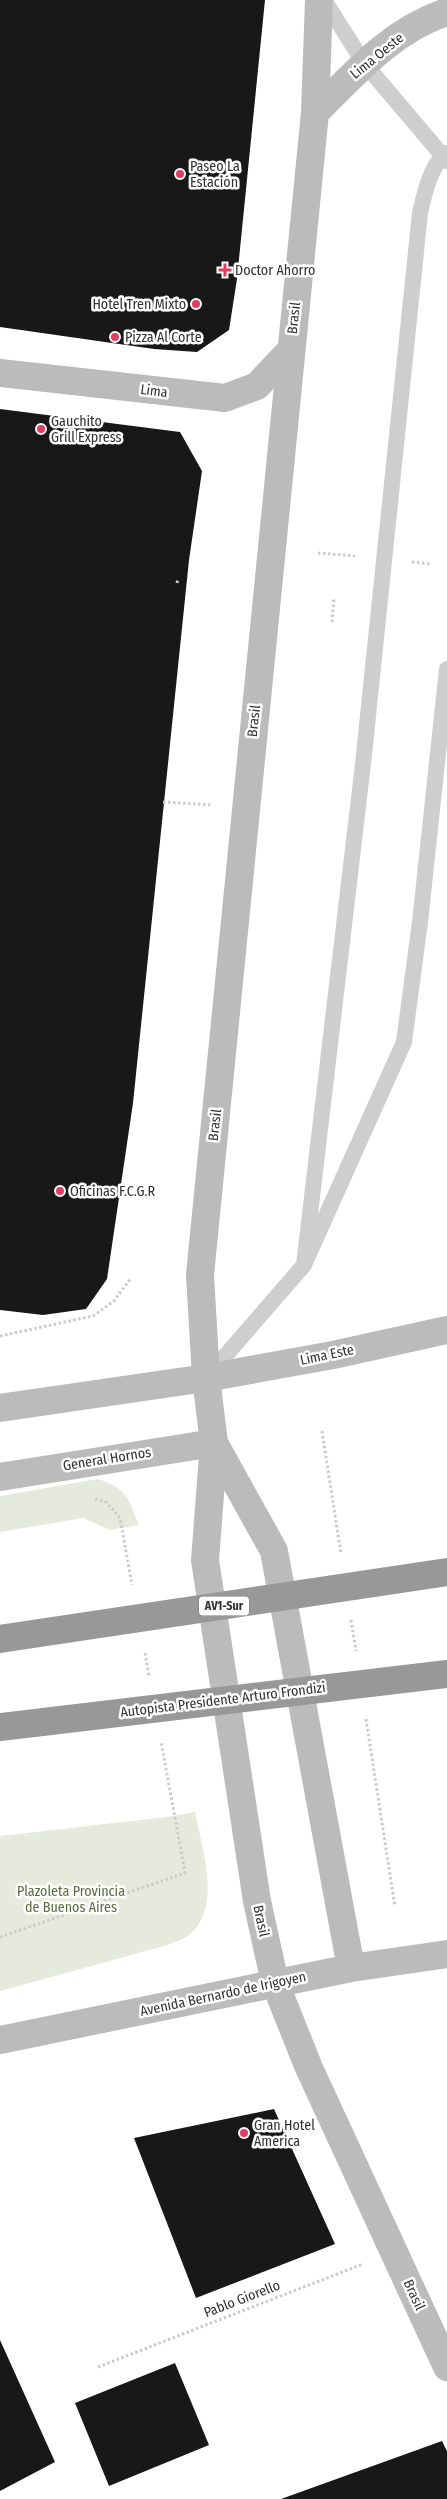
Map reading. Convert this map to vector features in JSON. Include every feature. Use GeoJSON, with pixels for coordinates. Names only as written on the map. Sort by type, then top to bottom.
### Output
{"type":"FeatureCollection","features":[{"type":"Feature","properties":{"kind":"highway","name":"AV1-Sur"},"geometry":{"type":"LineString","coordinates":[[0,1639],[447,1572]]}},
{"type":"Feature","properties":{"kind":"highway","name":"Autopista Presidente Arturo Frondizi"},"geometry":{"type":"LineString","coordinates":[[0,1727],[447,1674]]}},
{"type":"Feature","properties":{"kind":"street","name":"Brasil"},"geometry":{"type":"LineString","coordinates":[[319,0],[315,113],[200,1275],[206,1378],[214,1443],[205,1560],[256,1901],[274,1983],[309,2068],[447,2366]]}},
{"type":"Feature","properties":{"kind":"street","name":"Lima Oeste"},"geometry":{"type":"LineString","coordinates":[[315,113],[364,63],[416,25],[447,12]]}},
{"type":"Feature","properties":{"kind":"street","name":"Lima"},"geometry":{"type":"LineString","coordinates":[[0,373],[225,398],[257,386],[291,350]]}},
{"type":"Feature","properties":{"kind":"street","name":"Lima Este"},"geometry":{"type":"LineString","coordinates":[[206,1378],[333,1355],[447,1330]]}},
{"type":"Feature","properties":{"kind":"street"},"geometry":{"type":"LineString","coordinates":[[0,1408],[206,1378]]}},
{"type":"Feature","properties":{"kind":"street","name":"Brasil"},"geometry":{"type":"LineString","coordinates":[[214,1443],[274,1551],[351,1968]]}},
{"type":"Feature","properties":{"kind":"street","name":"General Hornos"},"geometry":{"type":"LineString","coordinates":[[0,1477],[214,1443]]}},
{"type":"Feature","properties":{"kind":"street","name":"Avenida Bernardo de Irigoyen"},"geometry":{"type":"LineString","coordinates":[[0,2040],[351,1968],[447,1954]]}},
{"type":"Feature","properties":{"kind":"lane"},"geometry":{"type":"LineString","coordinates":[[304,1265],[363,764],[420,213],[426,185],[445,156],[364,63],[324,0]]}},
{"type":"Feature","properties":{"kind":"lane"},"geometry":{"type":"LineString","coordinates":[[206,1378],[304,1265],[404,1042],[420,922],[447,669]]}},
{"type":"Feature","properties":{"kind":"path"},"geometry":{"type":"LineString","coordinates":[[318,553],[355,556]]}},
{"type":"Feature","properties":{"kind":"path"},"geometry":{"type":"LineString","coordinates":[[407,562],[432,564]]}},
{"type":"Feature","properties":{"kind":"path"},"geometry":{"type":"LineString","coordinates":[[332,622],[334,598]]}},
{"type":"Feature","properties":{"kind":"path"},"geometry":{"type":"LineString","coordinates":[[163,802],[246,808]]}},
{"type":"Feature","properties":{"kind":"path"},"geometry":{"type":"LineString","coordinates":[[0,1336],[93,1316],[114,1301],[131,1278]]}},
{"type":"Feature","properties":{"kind":"path","name":"Pablo Giorello"},"geometry":{"type":"LineString","coordinates":[[98,2366],[394,2252]]}},
{"type":"Feature","properties":{"kind":"green space"},"geometry":{"type":"Polygon","coordinates":[[[98,1479],[108,1482],[121,1490],[129,1501],[139,1525],[110,1530],[83,1518],[0,1532],[0,1496],[98,1479]]]}},
{"type":"Feature","properties":{"kind":"green space","name":"Plazoleta Provincia de Buenos Aires"},"geometry":{"type":"Polygon","coordinates":[[[195,1812],[207,1879],[207,1896],[204,1912],[198,1926],[186,1937],[168,1945],[0,1991],[0,1836],[167,1817],[195,1812]]]}},
{"type":"Feature","properties":{"kind":"building"},"geometry":{"type":"Polygon","coordinates":[[[0,0],[265,0],[237,279],[229,330],[197,352],[154,349],[0,327],[0,0]]]}},
{"type":"Feature","properties":{"kind":"building"},"geometry":{"type":"Polygon","coordinates":[[[0,409],[180,432],[202,471],[189,560],[133,1103],[107,1279],[86,1309],[43,1315],[0,1310],[0,409]]]}},
{"type":"Feature","properties":{"kind":"building"},"geometry":{"type":"Polygon","coordinates":[[[274,2109],[335,2244],[196,2298],[134,2138],[274,2109]]]}},
{"type":"Feature","properties":{"kind":"building"},"geometry":{"type":"Polygon","coordinates":[[[0,2340],[55,2462],[0,2491],[0,2340]]]}},
{"type":"Feature","properties":{"kind":"building"},"geometry":{"type":"Polygon","coordinates":[[[175,2363],[209,2445],[109,2486],[75,2403],[175,2363]]]}},
{"type":"Feature","properties":{"kind":"building"},"geometry":{"type":"Polygon","coordinates":[[[442,2441],[447,2451],[447,2499],[281,2499],[442,2441]]]}},
{"type":"Feature","properties":{"kind":"place","name":"Paseo La Estación"},"geometry":{"type":"Point","coordinates":[180,174]}},
{"type":"Feature","properties":{"kind":"place","name":"Doctor Ahorro"},"geometry":{"type":"Point","coordinates":[225,270]}},
{"type":"Feature","properties":{"kind":"place","name":"Hotel Tren Mixto"},"geometry":{"type":"Point","coordinates":[196,304]}},
{"type":"Feature","properties":{"kind":"place","name":"Pizza Al Corte"},"geometry":{"type":"Point","coordinates":[115,337]}},
{"type":"Feature","properties":{"kind":"place","name":"Gauchito Grill Express"},"geometry":{"type":"Point","coordinates":[41,429]}},
{"type":"Feature","properties":{"kind":"place","name":"Oficinas F.C.G.R"},"geometry":{"type":"Point","coordinates":[60,1191]}},
{"type":"Feature","properties":{"kind":"place","name":"Gran Hotel America"},"geometry":{"type":"Point","coordinates":[244,2133]}}]}
